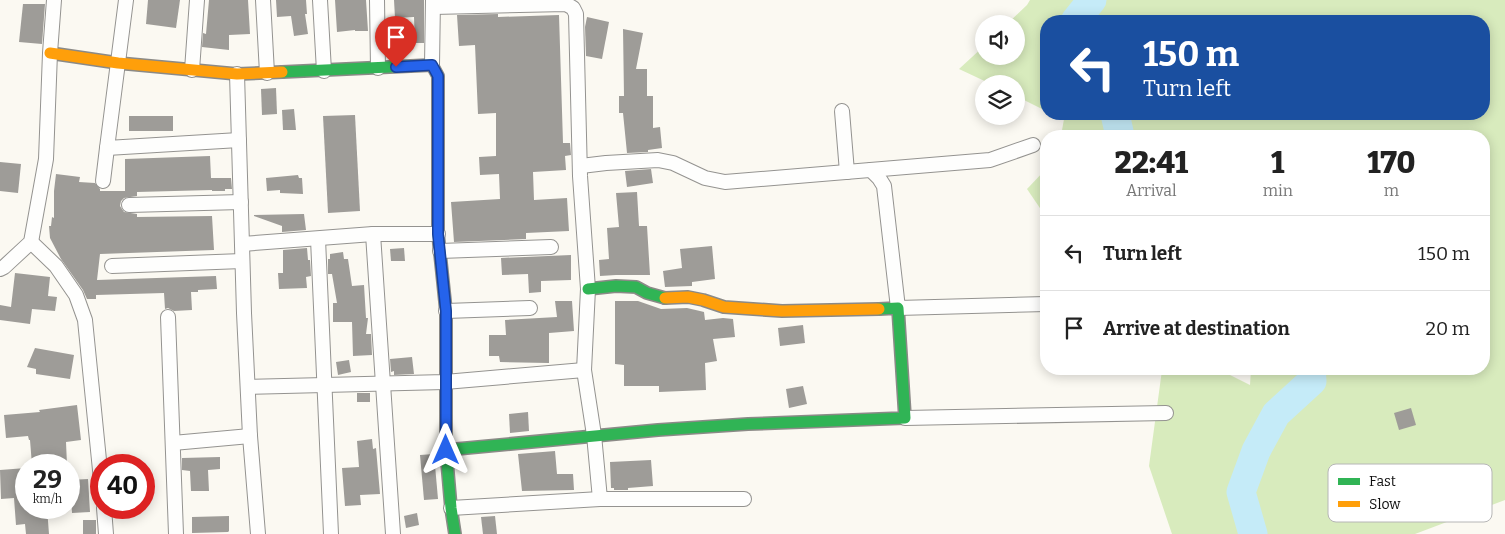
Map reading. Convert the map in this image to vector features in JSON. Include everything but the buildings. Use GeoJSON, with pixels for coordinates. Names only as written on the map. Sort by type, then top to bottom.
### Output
{"type":"FeatureCollection","features":[{"type":"Feature","properties":{"kind":"street"},"geometry":{"type":"LineString","coordinates":[[0,269],[4,268],[31,242],[46,159],[54,0]]}},
{"type":"Feature","properties":{"kind":"street"},"geometry":{"type":"LineString","coordinates":[[103,181],[126,0]]}},
{"type":"Feature","properties":{"kind":"street"},"geometry":{"type":"LineString","coordinates":[[192,70],[197,0]]}},
{"type":"Feature","properties":{"kind":"street"},"geometry":{"type":"LineString","coordinates":[[263,0],[267,73]]}},
{"type":"Feature","properties":{"kind":"street"},"geometry":{"type":"LineString","coordinates":[[320,0],[324,71]]}},
{"type":"Feature","properties":{"kind":"street"},"geometry":{"type":"LineString","coordinates":[[377,0],[378,68]]}},
{"type":"Feature","properties":{"kind":"street"},"geometry":{"type":"LineString","coordinates":[[455,534],[446,450],[446,311],[438,234],[438,76],[432,65],[433,4],[566,4],[573,8],[576,14],[580,176],[588,289],[584,370],[594,435],[600,499]]}},
{"type":"Feature","properties":{"kind":"street"},"geometry":{"type":"LineString","coordinates":[[50,53],[118,63],[237,74],[432,65]]}},
{"type":"Feature","properties":{"kind":"street"},"geometry":{"type":"LineString","coordinates":[[237,74],[242,261],[250,436],[258,534]]}},
{"type":"Feature","properties":{"kind":"street"},"geometry":{"type":"LineString","coordinates":[[842,111],[847,172]]}},
{"type":"Feature","properties":{"kind":"street"},"geometry":{"type":"LineString","coordinates":[[106,148],[239,140]]}},
{"type":"Feature","properties":{"kind":"street"},"geometry":{"type":"LineString","coordinates":[[580,166],[658,160],[674,163],[706,178],[725,182],[990,160],[1033,145]]}},
{"type":"Feature","properties":{"kind":"street"},"geometry":{"type":"LineString","coordinates":[[871,170],[884,186],[898,308],[905,418]]}},
{"type":"Feature","properties":{"kind":"street"},"geometry":{"type":"LineString","coordinates":[[128,205],[241,202]]}},
{"type":"Feature","properties":{"kind":"street"},"geometry":{"type":"LineString","coordinates":[[242,244],[373,234],[438,234]]}},
{"type":"Feature","properties":{"kind":"street"},"geometry":{"type":"LineString","coordinates":[[373,234],[393,534]]}},
{"type":"Feature","properties":{"kind":"street"},"geometry":{"type":"LineString","coordinates":[[318,239],[331,534]]}},
{"type":"Feature","properties":{"kind":"street"},"geometry":{"type":"LineString","coordinates":[[31,242],[56,266],[76,295],[85,320],[98,454]]}},
{"type":"Feature","properties":{"kind":"street"},"geometry":{"type":"LineString","coordinates":[[440,251],[551,246]]}},
{"type":"Feature","properties":{"kind":"street"},"geometry":{"type":"LineString","coordinates":[[112,266],[242,261]]}},
{"type":"Feature","properties":{"kind":"street"},"geometry":{"type":"LineString","coordinates":[[588,289],[616,286],[636,287],[647,293],[664,298],[688,297],[724,307],[782,310],[1040,304]]}},
{"type":"Feature","properties":{"kind":"street"},"geometry":{"type":"LineString","coordinates":[[446,311],[530,308]]}},
{"type":"Feature","properties":{"kind":"street"},"geometry":{"type":"LineString","coordinates":[[168,317],[176,534]]}},
{"type":"Feature","properties":{"kind":"street"},"geometry":{"type":"LineString","coordinates":[[248,387],[446,382],[584,370]]}},
{"type":"Feature","properties":{"kind":"street"},"geometry":{"type":"LineString","coordinates":[[446,450],[594,435],[748,424],[905,418],[1166,413]]}},
{"type":"Feature","properties":{"kind":"street"},"geometry":{"type":"LineString","coordinates":[[173,443],[250,436]]}},
{"type":"Feature","properties":{"kind":"street"},"geometry":{"type":"LineString","coordinates":[[451,508],[600,499],[744,498]]}},
{"type":"Feature","properties":{"kind":"street"},"geometry":{"type":"LineString","coordinates":[[105,519],[106,534]]}},
{"type":"Feature","properties":{"kind":"green space"},"geometry":{"type":"Polygon","coordinates":[[[1030,0],[1505,0],[1505,500],[1492,505],[1492,464],[1328,464],[1328,522],[1447,522],[1415,534],[1172,534],[1149,466],[1161,375],[1230,375],[1250,385],[1251,375],[1490,375],[1490,130],[1062,130],[1064,120],[1490,120],[1490,15],[1040,15],[1040,108],[1025,100],[1025,75],[975,76],[959,69],[975,54],[975,65],[1025,65],[1025,15],[1016,15],[1030,0]]]}},
{"type":"Feature","properties":{"kind":"green space"},"geometry":{"type":"Polygon","coordinates":[[[1040,175],[1040,208],[1027,189],[1040,175]]]}},
{"type":"Feature","properties":{"kind":"waterway"},"geometry":{"type":"LineString","coordinates":[[1080,15],[1092,0]]}},
{"type":"Feature","properties":{"kind":"waterway"},"geometry":{"type":"LineString","coordinates":[[1116,120],[1119,130]]}},
{"type":"Feature","properties":{"kind":"waterway"},"geometry":{"type":"LineString","coordinates":[[1253,534],[1241,492],[1256,451],[1276,414],[1312,381],[1312,375]]}},
{"type":"Feature","properties":{"kind":"traffic: fast"},"geometry":{"type":"LineString","coordinates":[[282,72],[432,65],[438,76],[438,234],[446,311],[446,450],[455,534]]}},
{"type":"Feature","properties":{"kind":"traffic: fast"},"geometry":{"type":"LineString","coordinates":[[588,289],[616,286],[636,287],[647,293],[665,298]]}},
{"type":"Feature","properties":{"kind":"traffic: fast"},"geometry":{"type":"LineString","coordinates":[[446,450],[658,430],[748,424],[905,418],[898,308],[879,309]]}},
{"type":"Feature","properties":{"kind":"traffic: slow"},"geometry":{"type":"LineString","coordinates":[[50,53],[118,63],[237,74],[282,72]]}},
{"type":"Feature","properties":{"kind":"traffic: slow"},"geometry":{"type":"LineString","coordinates":[[665,298],[688,297],[724,307],[782,311],[879,309]]}},
{"type":"Feature","properties":{"kind":"route"},"geometry":{"type":"LineString","coordinates":[[396,67],[432,65],[438,76],[438,234],[446,311],[446,450]]}}]}
